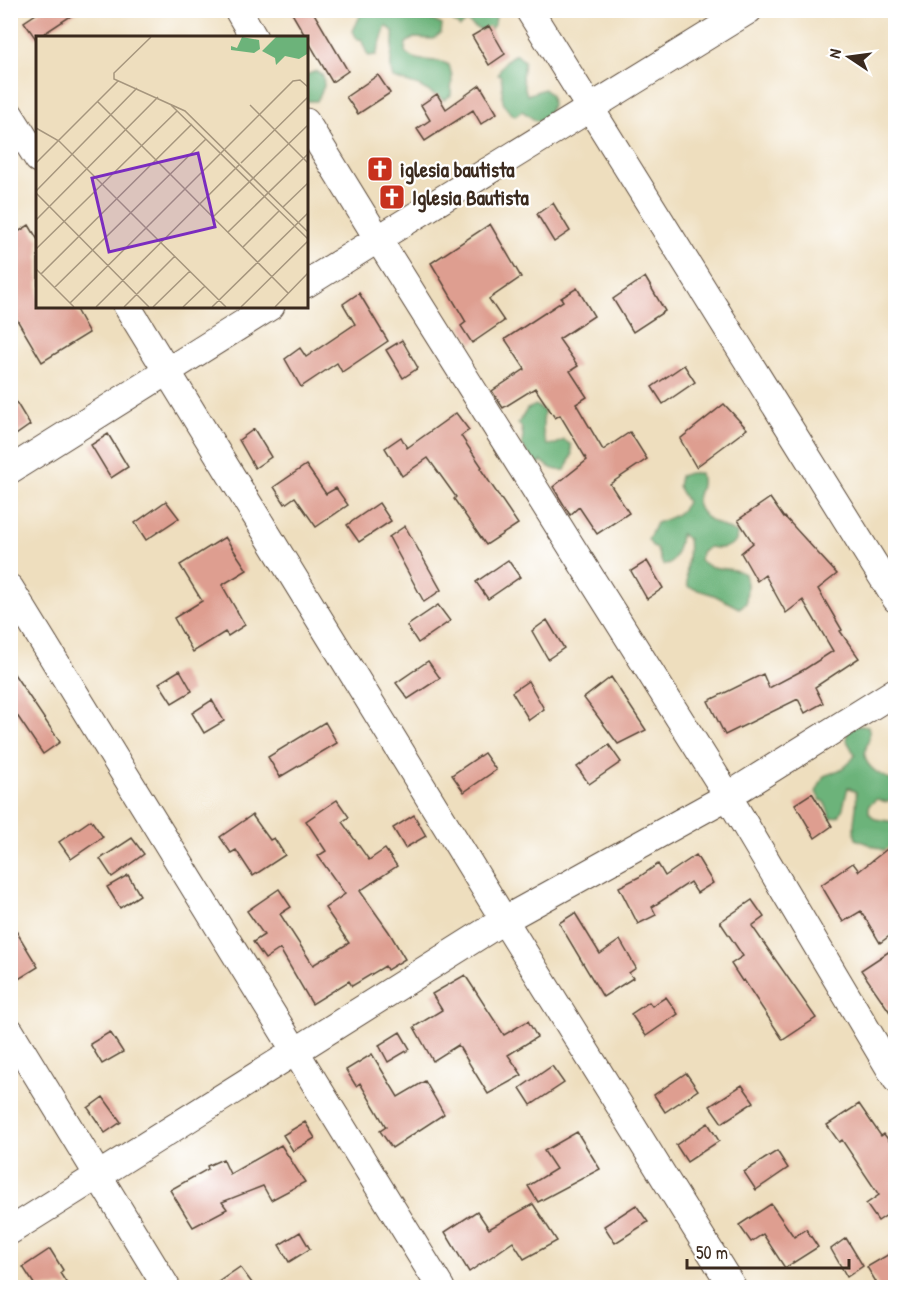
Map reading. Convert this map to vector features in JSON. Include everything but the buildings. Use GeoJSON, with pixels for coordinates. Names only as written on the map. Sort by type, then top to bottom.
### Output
{"type":"FeatureCollection","features":[{"type":"Feature","properties":{"kind":"street"},"geometry":{"type":"LineString","coordinates":[[238,10],[253,36]]}},
{"type":"Feature","properties":{"kind":"street"},"geometry":{"type":"LineString","coordinates":[[529,10],[896,599]]}},
{"type":"Feature","properties":{"kind":"street"},"geometry":{"type":"LineString","coordinates":[[308,283],[749,10]]}},
{"type":"Feature","properties":{"kind":"street"},"geometry":{"type":"LineString","coordinates":[[10,115],[36,156]]}},
{"type":"Feature","properties":{"kind":"street"},"geometry":{"type":"LineString","coordinates":[[308,125],[728,796],[896,1079]]}},
{"type":"Feature","properties":{"kind":"street"},"geometry":{"type":"LineString","coordinates":[[129,308],[504,920],[733,1287]]}},
{"type":"Feature","properties":{"kind":"street"},"geometry":{"type":"LineString","coordinates":[[10,470],[268,308]]}},
{"type":"Feature","properties":{"kind":"street"},"geometry":{"type":"LineString","coordinates":[[10,588],[441,1287]]}},
{"type":"Feature","properties":{"kind":"street"},"geometry":{"type":"LineString","coordinates":[[10,1231],[504,920],[728,796],[896,691]]}},
{"type":"Feature","properties":{"kind":"street"},"geometry":{"type":"LineString","coordinates":[[10,1031],[168,1287]]}},
{"type":"Feature","properties":{"kind":"green space"},"geometry":{"type":"Polygon","coordinates":[[[372,11],[414,11],[442,25],[441,33],[433,39],[414,38],[406,43],[405,52],[416,59],[444,62],[449,65],[452,76],[451,95],[444,100],[419,86],[393,78],[391,66],[393,31],[386,26],[376,55],[368,56],[361,39],[357,39],[353,31],[361,14],[372,11]]]}},
{"type":"Feature","properties":{"kind":"green space"},"geometry":{"type":"Polygon","coordinates":[[[447,11],[497,11],[495,23],[490,30],[486,30],[472,26],[467,21],[460,27],[447,11]]]}},
{"type":"Feature","properties":{"kind":"green space"},"geometry":{"type":"Polygon","coordinates":[[[516,54],[524,61],[522,78],[527,95],[544,89],[551,95],[552,105],[545,120],[536,121],[522,111],[515,116],[505,107],[502,98],[501,76],[498,74],[505,62],[516,54]]]}},
{"type":"Feature","properties":{"kind":"green space"},"geometry":{"type":"Polygon","coordinates":[[[316,71],[323,76],[324,86],[317,101],[308,101],[308,74],[316,71]]]}},
{"type":"Feature","properties":{"kind":"green space"},"geometry":{"type":"Polygon","coordinates":[[[536,405],[544,411],[543,432],[547,445],[564,440],[571,445],[572,455],[565,470],[552,468],[542,461],[535,467],[522,444],[523,435],[521,426],[518,424],[527,409],[536,405]]]}},
{"type":"Feature","properties":{"kind":"green space"},"geometry":{"type":"Polygon","coordinates":[[[700,473],[701,486],[697,501],[702,513],[713,522],[737,533],[733,544],[723,548],[709,547],[701,552],[700,560],[716,568],[740,571],[745,574],[746,603],[739,608],[714,595],[688,587],[686,575],[688,539],[681,534],[676,555],[671,563],[663,565],[656,548],[648,540],[656,523],[674,516],[684,507],[687,502],[678,486],[680,476],[700,473]]]}},
{"type":"Feature","properties":{"kind":"green space"},"geometry":{"type":"Polygon","coordinates":[[[868,726],[869,739],[865,754],[868,764],[876,772],[896,782],[895,800],[886,802],[877,799],[869,805],[869,813],[875,819],[895,822],[895,855],[856,839],[854,827],[856,792],[848,787],[839,816],[831,818],[824,801],[820,800],[816,792],[824,776],[846,766],[855,755],[846,739],[848,729],[868,726]]]}},
{"type":"Feature","properties":{"kind":"place","name":"iglesia bautista"},"geometry":{"type":"Point","coordinates":[380,169]}},
{"type":"Feature","properties":{"kind":"place","name":"Iglesia Bautista"},"geometry":{"type":"Point","coordinates":[392,197]}}]}
